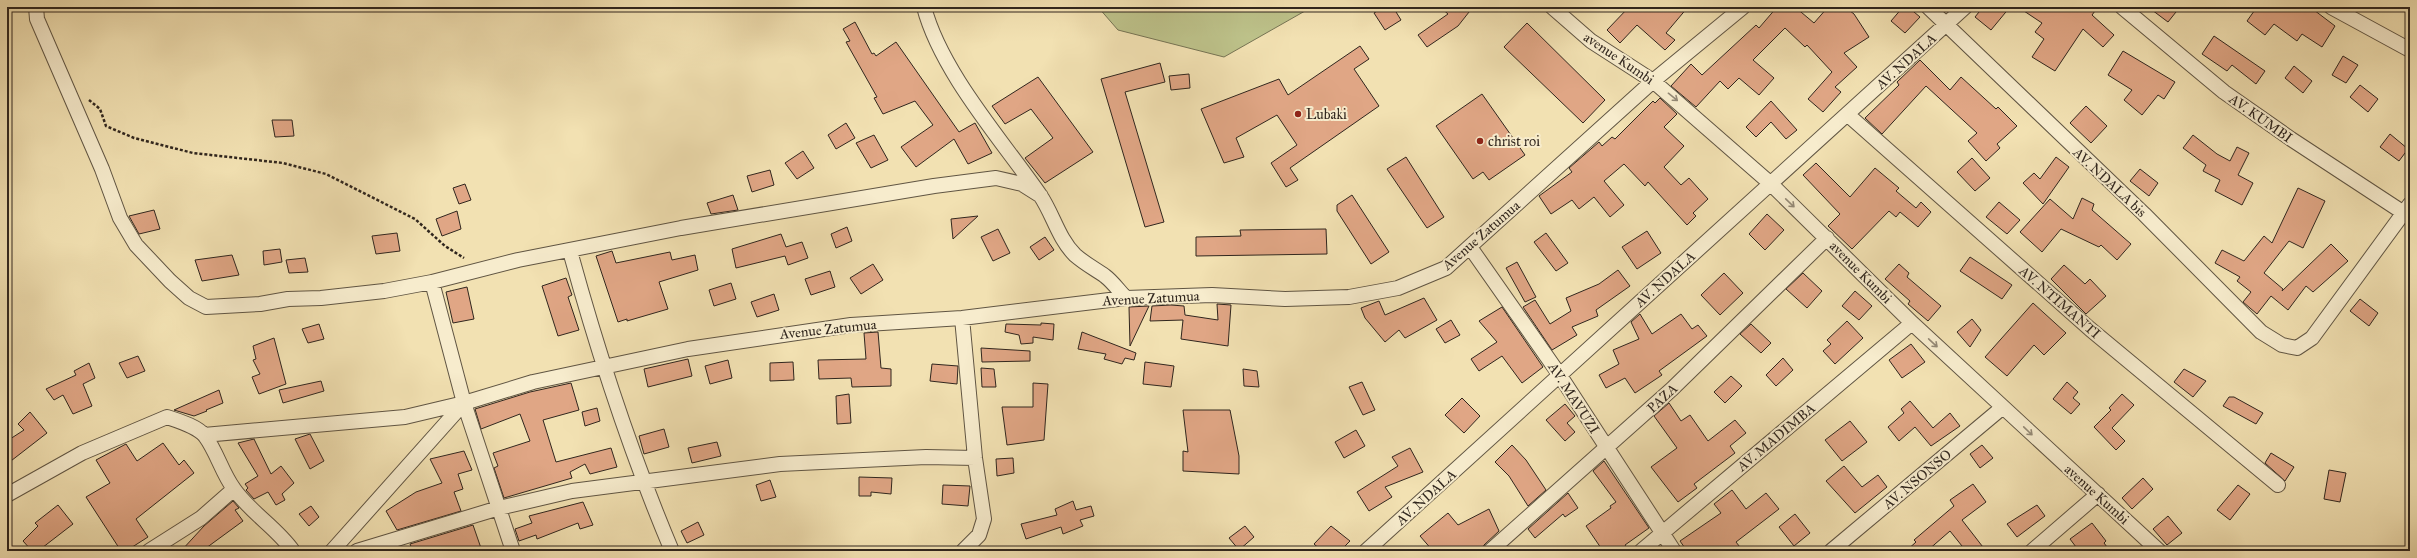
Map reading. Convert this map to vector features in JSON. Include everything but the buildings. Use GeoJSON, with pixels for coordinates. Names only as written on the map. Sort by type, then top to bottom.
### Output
{"type":"FeatureCollection","features":[{"type":"Feature","properties":{"kind":"street"},"geometry":{"type":"LineString","coordinates":[[36,7],[37,19],[102,169],[120,218],[136,245],[188,298],[206,307],[260,304],[288,299],[321,298],[384,291],[432,282],[518,260],[682,228],[934,186],[996,178],[1022,184],[1041,196]]}},
{"type":"Feature","properties":{"kind":"street"},"geometry":{"type":"LineString","coordinates":[[924,7],[936,38],[955,73],[1041,196],[1057,230],[1075,255],[1106,277],[1126,298]]}},
{"type":"Feature","properties":{"kind":"street","name":"avenue Kumbi"},"geometry":{"type":"LineString","coordinates":[[1552,7],[1591,41],[1653,81],[1771,184],[1912,323],[2159,551]]}},
{"type":"Feature","properties":{"kind":"street","name":"Avenue Zatumua"},"geometry":{"type":"LineString","coordinates":[[204,435],[405,418],[464,403],[533,382],[762,337],[851,325],[962,318],[1126,298],[1212,295],[1285,299],[1349,297],[1398,288],[1446,268],[1653,81],[1743,7]]}},
{"type":"Feature","properties":{"kind":"street","name":"AV. NDALA bis"},"geometry":{"type":"LineString","coordinates":[[1928,7],[2144,214],[2261,332],[2282,345],[2298,348],[2312,338],[2408,211]]}},
{"type":"Feature","properties":{"kind":"street","name":"AV. NDALA"},"geometry":{"type":"LineString","coordinates":[[1366,551],[1965,7]]}},
{"type":"Feature","properties":{"kind":"street","name":"AV. KUMBI"},"geometry":{"type":"LineString","coordinates":[[2122,7],[2224,92],[2290,139],[2408,211]]}},
{"type":"Feature","properties":{"kind":"street"},"geometry":{"type":"LineString","coordinates":[[2331,7],[2410,50]]}},
{"type":"Feature","properties":{"kind":"street","name":"AV. NTIMANTI"},"geometry":{"type":"LineString","coordinates":[[1847,114],[2090,329],[2278,485]]}},
{"type":"Feature","properties":{"kind":"street","name":"PAZA"},"geometry":{"type":"LineString","coordinates":[[1490,551],[1683,378],[1827,238]]}},
{"type":"Feature","properties":{"kind":"street","name":"AV. MAVUZI"},"geometry":{"type":"LineString","coordinates":[[1470,247],[1560,374],[1606,448],[1674,551]]}},
{"type":"Feature","properties":{"kind":"street"},"geometry":{"type":"LineString","coordinates":[[570,251],[591,326],[643,481],[672,551]]}},
{"type":"Feature","properties":{"kind":"street"},"geometry":{"type":"LineString","coordinates":[[432,282],[464,403],[513,551]]}},
{"type":"Feature","properties":{"kind":"street"},"geometry":{"type":"LineString","coordinates":[[962,318],[975,458],[984,519],[979,535],[963,551]]}},
{"type":"Feature","properties":{"kind":"street","name":"AV. MADIMBA"},"geometry":{"type":"LineString","coordinates":[[1641,551],[1912,323]]}},
{"type":"Feature","properties":{"kind":"street"},"geometry":{"type":"LineString","coordinates":[[332,551],[464,403]]}},
{"type":"Feature","properties":{"kind":"street","name":"AV. NSONSO"},"geometry":{"type":"LineString","coordinates":[[1831,551],[2003,407]]}},
{"type":"Feature","properties":{"kind":"street"},"geometry":{"type":"LineString","coordinates":[[7,495],[82,453],[167,417],[187,424],[204,435],[234,489],[293,551]]}},
{"type":"Feature","properties":{"kind":"street"},"geometry":{"type":"LineString","coordinates":[[357,551],[499,508],[572,491],[780,464],[926,457],[975,458]]}},
{"type":"Feature","properties":{"kind":"street"},"geometry":{"type":"LineString","coordinates":[[149,551],[201,518],[234,489]]}},
{"type":"Feature","properties":{"kind":"street"},"geometry":{"type":"LineString","coordinates":[[2032,551],[2098,494]]}},
{"type":"Feature","properties":{"kind":"path"},"geometry":{"type":"LineString","coordinates":[[88,99],[100,109],[106,126],[134,138],[193,153],[283,163],[326,174],[415,219],[445,246],[482,269]]}},
{"type":"Feature","properties":{"kind":"green space"},"geometry":{"type":"Polygon","coordinates":[[[1098,7],[1312,7],[1224,57],[1118,30],[1098,7]]]}},
{"type":"Feature","properties":{"kind":"place","name":"Lubaki"},"geometry":{"type":"Point","coordinates":[1298,114]}},
{"type":"Feature","properties":{"kind":"place","name":"christ roi"},"geometry":{"type":"Point","coordinates":[1480,141]}}]}
